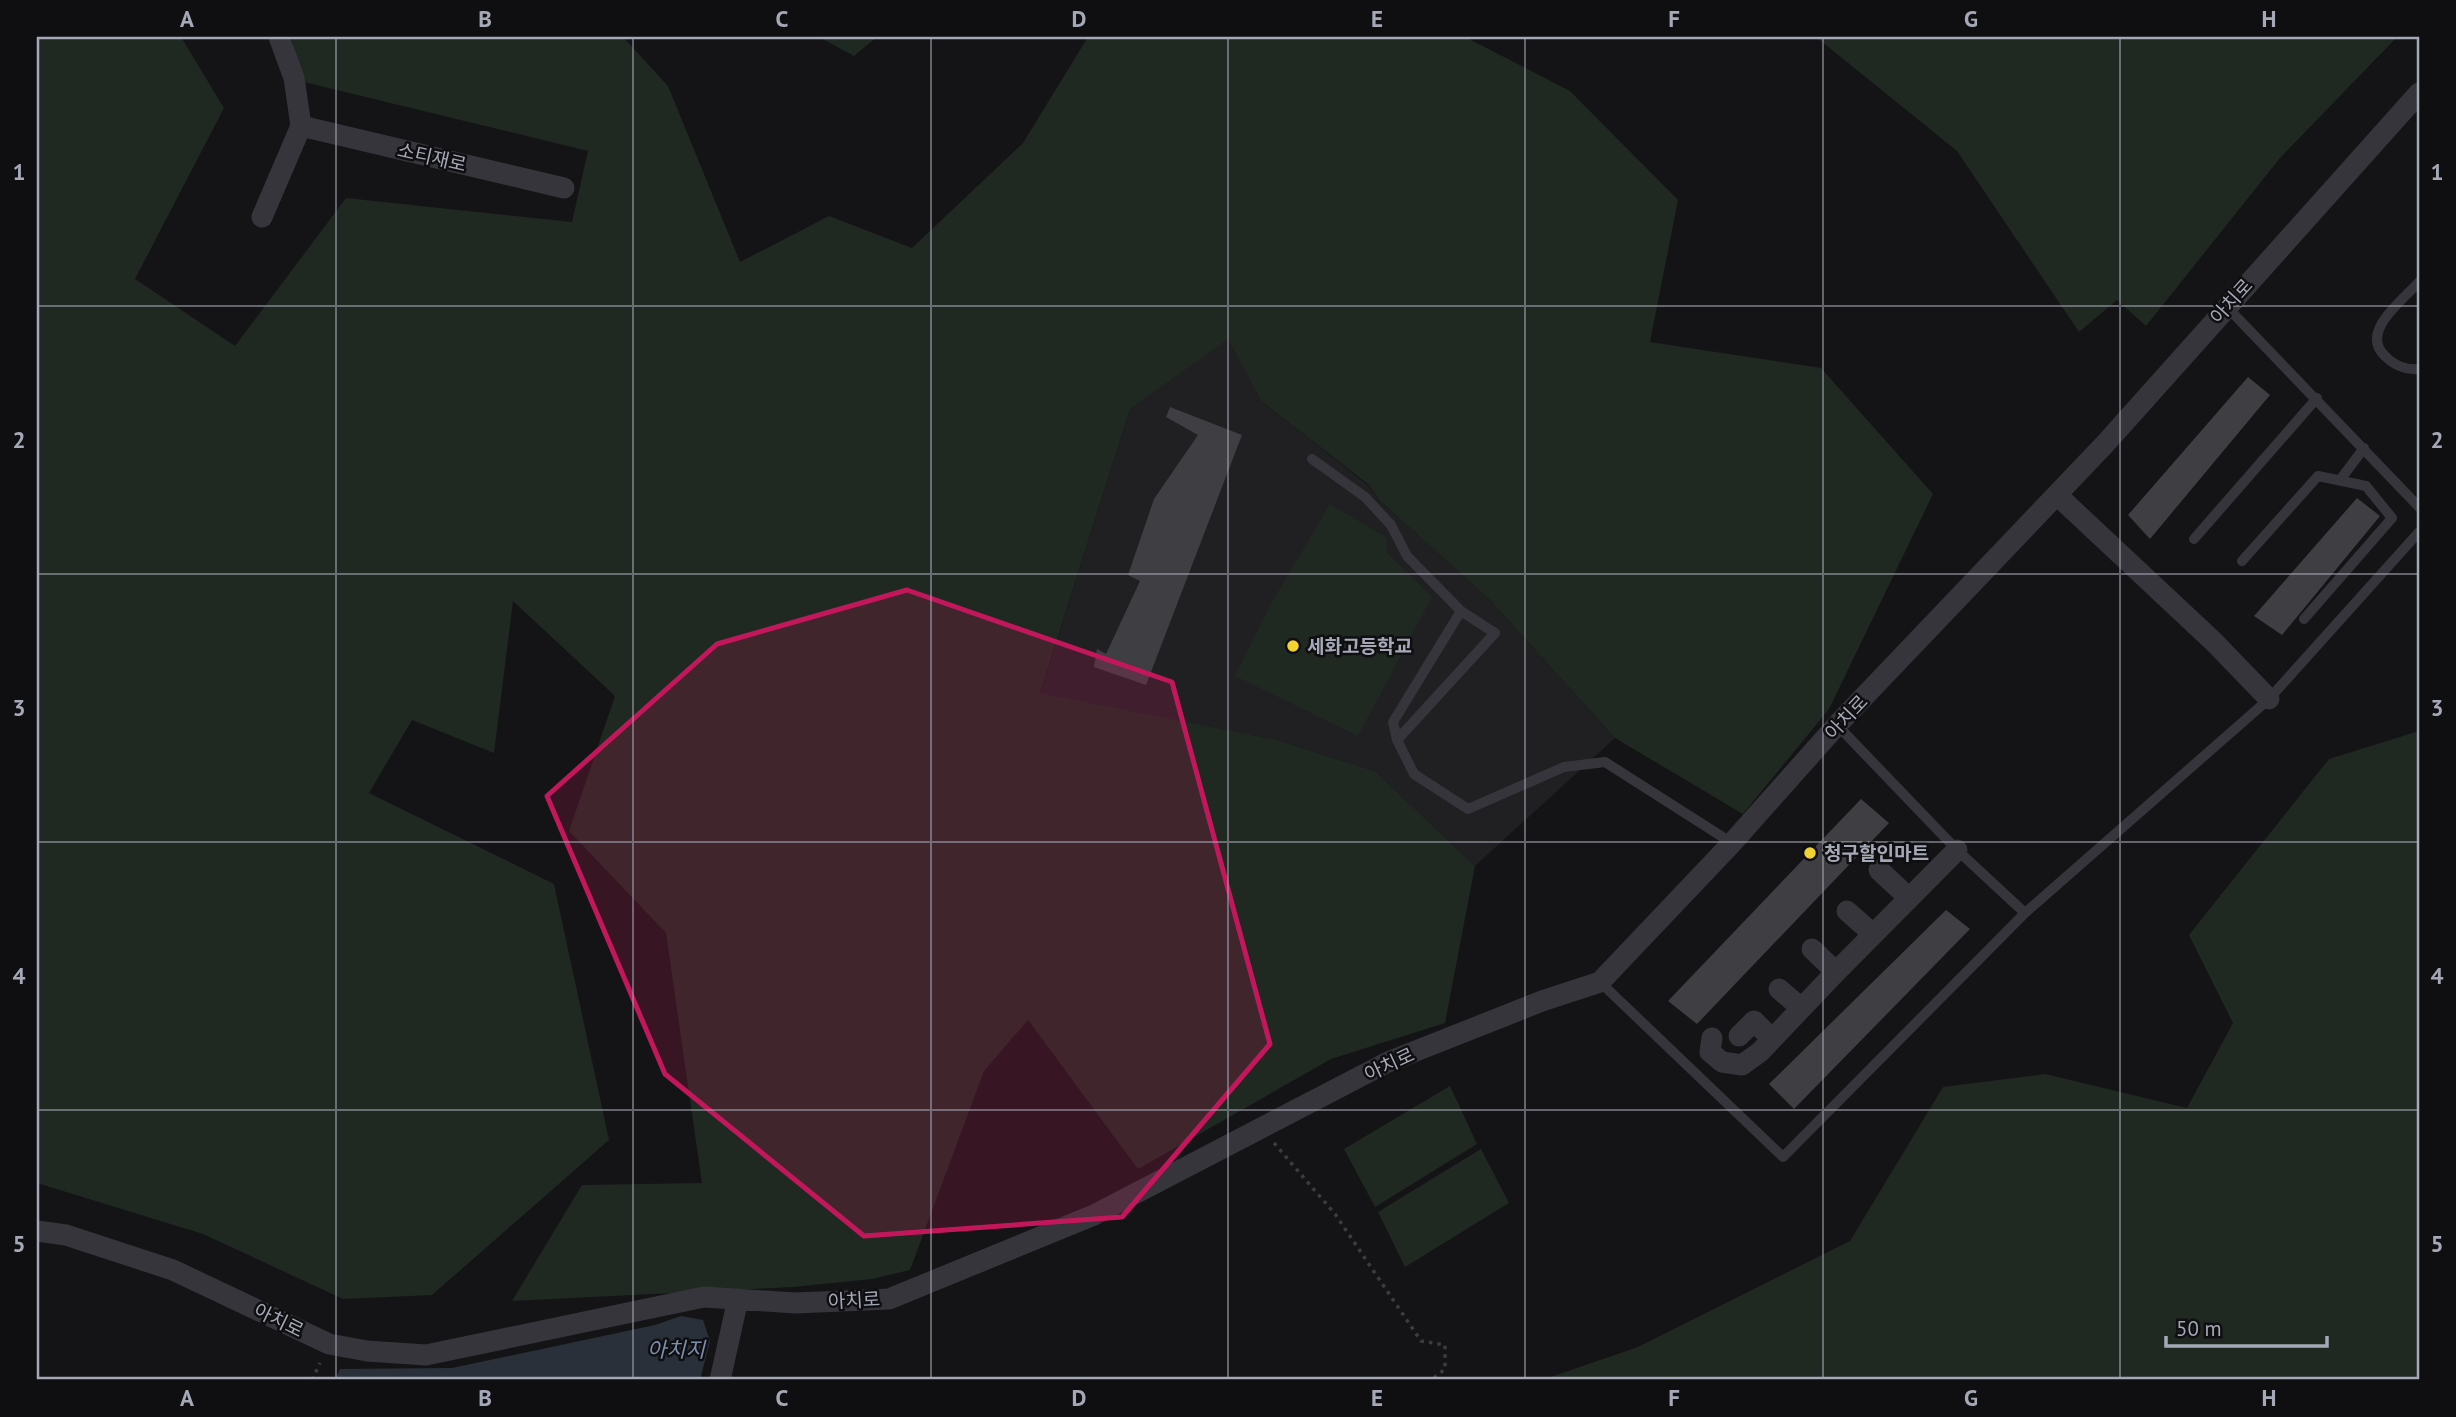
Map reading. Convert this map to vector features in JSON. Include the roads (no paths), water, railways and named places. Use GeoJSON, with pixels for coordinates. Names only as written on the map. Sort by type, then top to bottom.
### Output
{"type":"FeatureCollection","features":[{"type":"Feature","properties":{"kind":"street"},"geometry":{"type":"LineString","coordinates":[[261,217],[301,126],[294,78],[279,37]]}},
{"type":"Feature","properties":{"kind":"street","name":"아치로"},"geometry":{"type":"LineString","coordinates":[[37,1231],[66,1235],[173,1270],[329,1344],[367,1351],[426,1355],[704,1297],[795,1303],[889,1299],[1094,1215],[1388,1062],[1542,1001],[1600,982],[1732,843],[1837,725],[2057,495],[2419,93]]}},
{"type":"Feature","properties":{"kind":"street","name":"소티재로"},"geometry":{"type":"LineString","coordinates":[[301,126],[564,188]]}},
{"type":"Feature","properties":{"kind":"street"},"geometry":{"type":"LineString","coordinates":[[2057,495],[2214,642],[2269,699]]}},
{"type":"Feature","properties":{"kind":"street"},"geometry":{"type":"LineString","coordinates":[[1712,1038],[1710,1052],[1722,1062],[1742,1065],[1772,1039],[1800,1007],[1957,850]]}},
{"type":"Feature","properties":{"kind":"street"},"geometry":{"type":"LineString","coordinates":[[1879,870],[1909,898]]}},
{"type":"Feature","properties":{"kind":"street"},"geometry":{"type":"LineString","coordinates":[[1847,911],[1873,934]]}},
{"type":"Feature","properties":{"kind":"street"},"geometry":{"type":"LineString","coordinates":[[1812,949],[1836,972]]}},
{"type":"Feature","properties":{"kind":"street"},"geometry":{"type":"LineString","coordinates":[[1779,989],[1800,1007]]}},
{"type":"Feature","properties":{"kind":"street"},"geometry":{"type":"LineString","coordinates":[[1739,1036],[1754,1021],[1772,1039]]}},
{"type":"Feature","properties":{"kind":"street"},"geometry":{"type":"LineString","coordinates":[[720,1380],[738,1299]]}},
{"type":"Feature","properties":{"kind":"lane"},"geometry":{"type":"LineString","coordinates":[[2419,282],[2379,326],[2375,340],[2378,350],[2391,362],[2404,369],[2419,369]]}},
{"type":"Feature","properties":{"kind":"lane"},"geometry":{"type":"LineString","coordinates":[[2226,306],[2419,507]]}},
{"type":"Feature","properties":{"kind":"lane"},"geometry":{"type":"LineString","coordinates":[[2193,539],[2317,398]]}},
{"type":"Feature","properties":{"kind":"lane"},"geometry":{"type":"LineString","coordinates":[[2340,480],[2364,448]]}},
{"type":"Feature","properties":{"kind":"lane"},"geometry":{"type":"LineString","coordinates":[[1312,458],[1365,497],[1391,525],[1407,556],[1461,611],[1495,633],[1397,740]]}},
{"type":"Feature","properties":{"kind":"lane"},"geometry":{"type":"LineString","coordinates":[[2242,561],[2318,475],[2366,485],[2392,518],[2304,619]]}},
{"type":"Feature","properties":{"kind":"lane"},"geometry":{"type":"LineString","coordinates":[[1600,982],[1783,1157],[2025,913],[2269,699],[2419,532]]}},
{"type":"Feature","properties":{"kind":"lane"},"geometry":{"type":"LineString","coordinates":[[1461,611],[1393,722],[1397,740],[1414,774],[1468,809],[1564,767],[1605,762],[1732,843]]}},
{"type":"Feature","properties":{"kind":"lane"},"geometry":{"type":"LineString","coordinates":[[1837,725],[1957,850],[2025,913]]}},
{"type":"Feature","properties":{"kind":"water","name":"아치지"},"geometry":{"type":"Polygon","coordinates":[[[681,1316],[703,1320],[710,1341],[700,1380],[335,1380],[340,1369],[452,1368],[655,1325],[681,1316]]]}},
{"type":"Feature","properties":{"kind":"place","name":"세화고등학교"},"geometry":{"type":"Point","coordinates":[1293,646]}},
{"type":"Feature","properties":{"kind":"place","name":"청구할인마트"},"geometry":{"type":"Point","coordinates":[1810,853]}}]}
